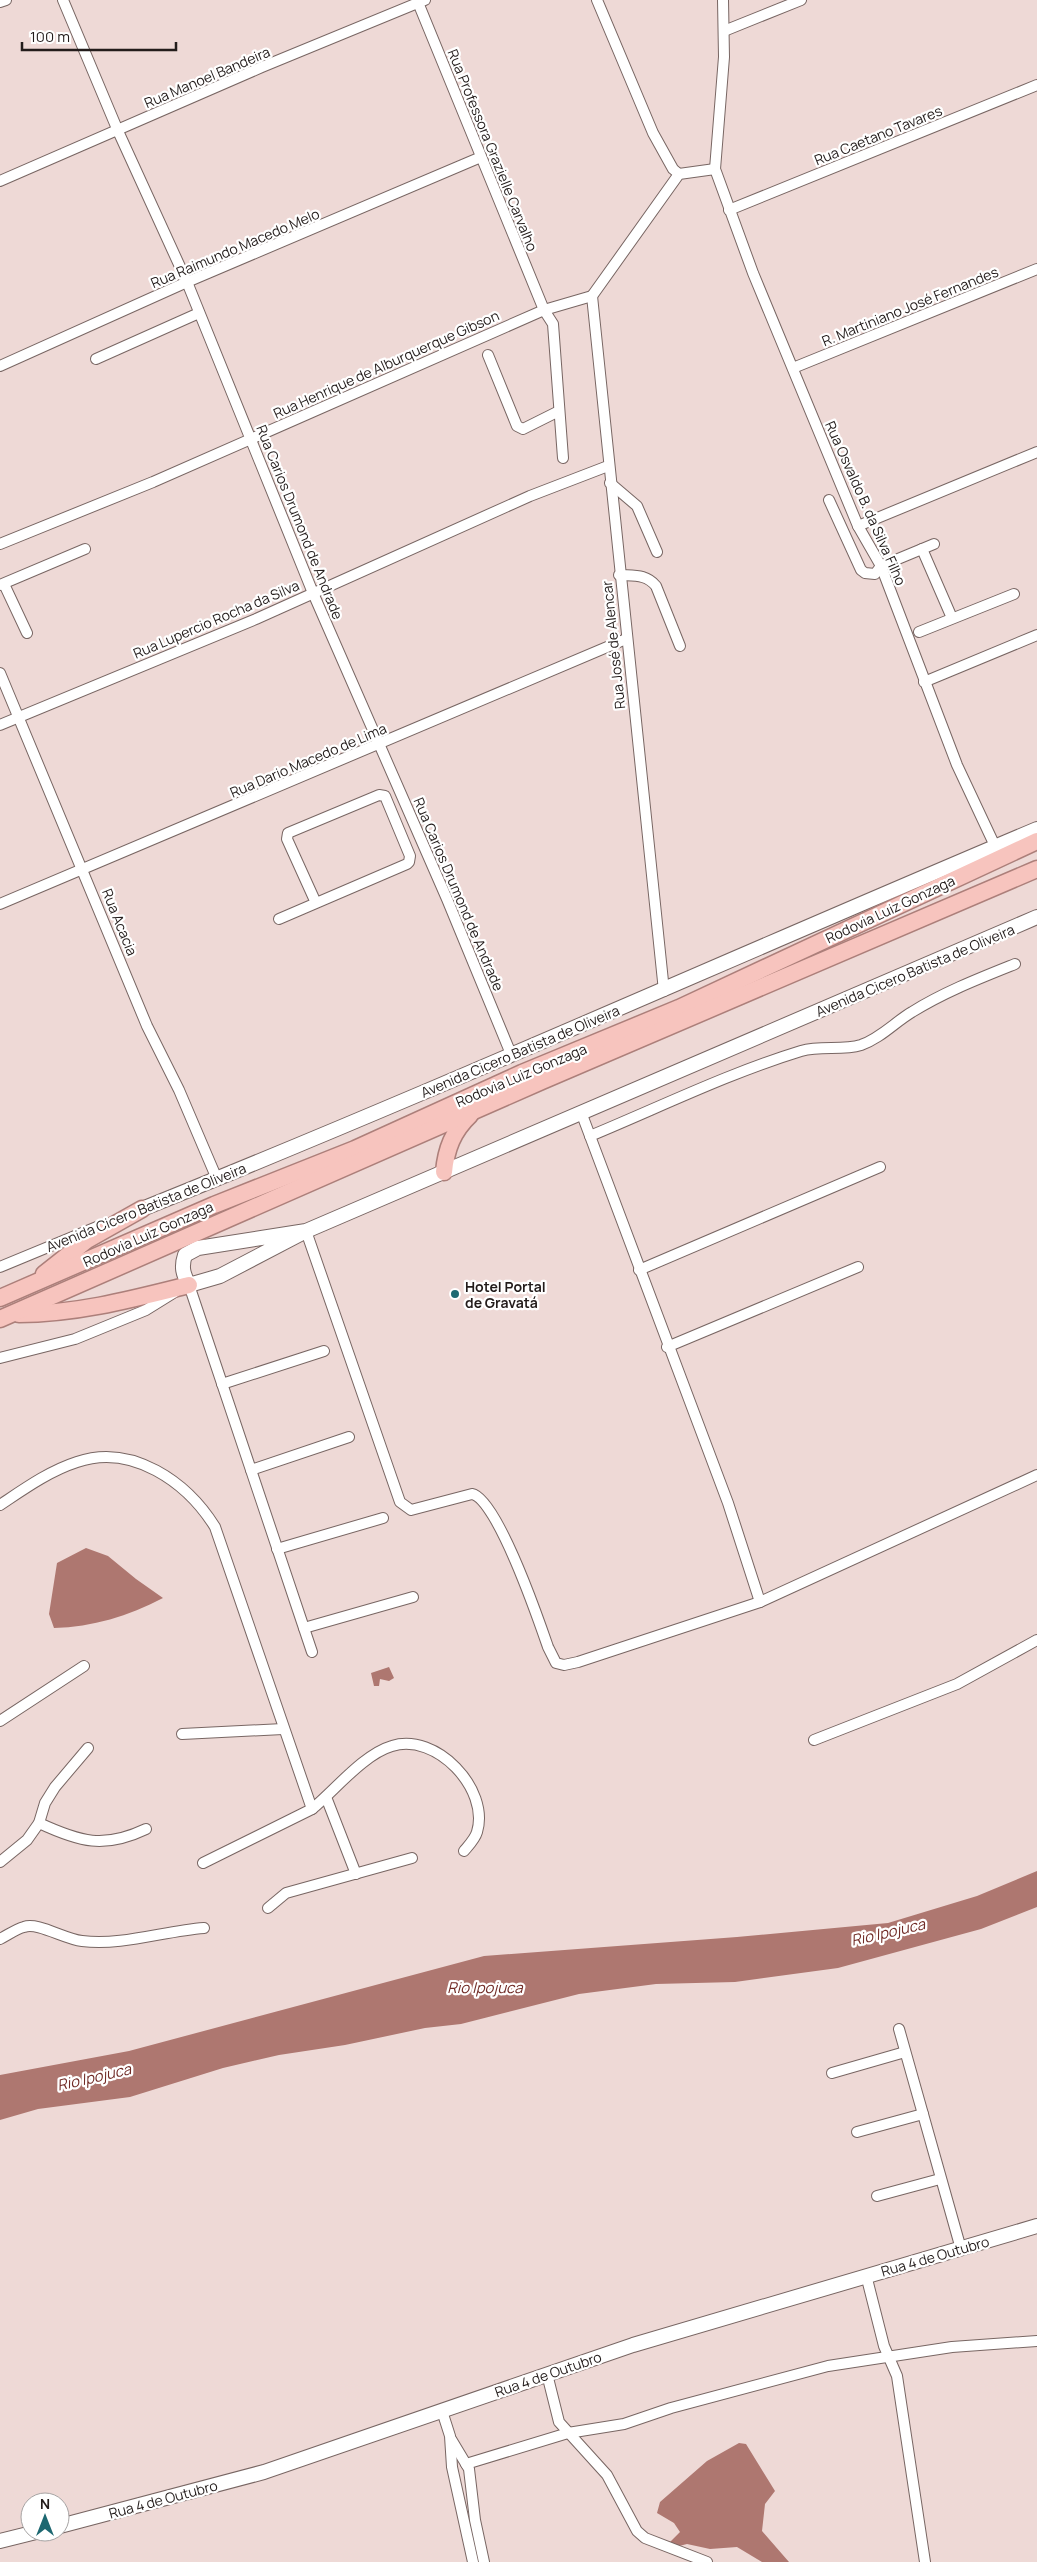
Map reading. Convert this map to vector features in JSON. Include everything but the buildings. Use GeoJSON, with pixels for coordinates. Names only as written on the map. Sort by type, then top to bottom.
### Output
{"type":"FeatureCollection","features":[{"type":"Feature","properties":{"kind":"highway","name":"Rodovia Luiz Gonzaga"},"geometry":{"type":"LineString","coordinates":[[0,1298],[214,1205],[355,1149],[522,1073],[679,1008],[1037,842]]}},
{"type":"Feature","properties":{"kind":"highway","name":"Rodovia Luiz Gonzaga"},"geometry":{"type":"LineString","coordinates":[[6,1317],[475,1111],[1037,869]]}},
{"type":"Feature","properties":{"kind":"highway"},"geometry":{"type":"LineString","coordinates":[[444,1172],[446,1152],[451,1140],[460,1124],[475,1111]]}},
{"type":"Feature","properties":{"kind":"highway"},"geometry":{"type":"LineString","coordinates":[[35,1284],[54,1264],[87,1240],[142,1209]]}},
{"type":"Feature","properties":{"kind":"highway"},"geometry":{"type":"LineString","coordinates":[[6,1317],[45,1314],[109,1305],[185,1286]]}},
{"type":"Feature","properties":{"kind":"main road","name":"Avenida Cicero Batista de Oliveira"},"geometry":{"type":"LineString","coordinates":[[142,1209],[664,991],[753,949],[1037,828]]}},
{"type":"Feature","properties":{"kind":"main road","name":"Avenida Cicero Batista de Oliveira"},"geometry":{"type":"LineString","coordinates":[[185,1286],[220,1276],[306,1231],[581,1112],[713,1058],[1037,917]]}},
{"type":"Feature","properties":{"kind":"main road"},"geometry":{"type":"LineString","coordinates":[[185,1286],[182,1265],[185,1255],[198,1248],[306,1231]]}},
{"type":"Feature","properties":{"kind":"main road","name":"Rua 4 de Outubro"},"geometry":{"type":"LineString","coordinates":[[70,2523],[264,2472],[633,2345],[1037,2226]]}},
{"type":"Feature","properties":{"kind":"main road"},"geometry":{"type":"LineString","coordinates":[[0,2541],[20,2536]]}},
{"type":"Feature","properties":{"kind":"street"},"geometry":{"type":"LineString","coordinates":[[0,2],[6,0]]}},
{"type":"Feature","properties":{"kind":"street","name":"Rua Carios Drumond de Andrade"},"geometry":{"type":"LineString","coordinates":[[63,0],[118,131],[187,282],[313,593],[380,744],[511,1054]]}},
{"type":"Feature","properties":{"kind":"street"},"geometry":{"type":"LineString","coordinates":[[597,0],[653,133],[673,169],[679,174]]}},
{"type":"Feature","properties":{"kind":"street"},"geometry":{"type":"LineString","coordinates":[[592,296],[679,174],[715,169],[720,116],[724,32],[722,0]]}},
{"type":"Feature","properties":{"kind":"street"},"geometry":{"type":"LineString","coordinates":[[724,32],[801,0]]}},
{"type":"Feature","properties":{"kind":"street","name":"Rua Manoel Bandeira"},"geometry":{"type":"LineString","coordinates":[[0,181],[420,1]]}},
{"type":"Feature","properties":{"kind":"street","name":"Rua Professora Grazielle Carvalho"},"geometry":{"type":"LineString","coordinates":[[420,1],[481,157],[544,310],[553,324],[563,458]]}},
{"type":"Feature","properties":{"kind":"street","name":"Rua Caetano Tavares"},"geometry":{"type":"LineString","coordinates":[[729,210],[1037,85]]}},
{"type":"Feature","properties":{"kind":"street","name":"Rua Raimundo Macedo Melo"},"geometry":{"type":"LineString","coordinates":[[0,366],[187,282],[481,157]]}},
{"type":"Feature","properties":{"kind":"street","name":"Rua Osvaldo B. da Silva Filho"},"geometry":{"type":"LineString","coordinates":[[715,169],[752,273],[858,526],[882,566],[924,682],[957,765],[995,846]]}},
{"type":"Feature","properties":{"kind":"street","name":"R. Martiniano José Fernandes"},"geometry":{"type":"LineString","coordinates":[[793,368],[1037,268]]}},
{"type":"Feature","properties":{"kind":"street","name":"Rua Henrique de Alburquerque Gibson"},"geometry":{"type":"LineString","coordinates":[[0,544],[153,482],[544,310],[592,296]]}},
{"type":"Feature","properties":{"kind":"street","name":"Rua José de Alencar"},"geometry":{"type":"LineString","coordinates":[[592,296],[608,466],[664,991]]}},
{"type":"Feature","properties":{"kind":"street"},"geometry":{"type":"LineString","coordinates":[[96,359],[199,313]]}},
{"type":"Feature","properties":{"kind":"street"},"geometry":{"type":"LineString","coordinates":[[488,355],[517,426],[524,429],[559,411]]}},
{"type":"Feature","properties":{"kind":"street"},"geometry":{"type":"LineString","coordinates":[[858,526],[1037,452]]}},
{"type":"Feature","properties":{"kind":"street","name":"Rua Lupercio Rocha da Silva"},"geometry":{"type":"LineString","coordinates":[[0,725],[313,593],[530,496],[608,466]]}},
{"type":"Feature","properties":{"kind":"street"},"geometry":{"type":"LineString","coordinates":[[610,483],[637,506],[657,552]]}},
{"type":"Feature","properties":{"kind":"street"},"geometry":{"type":"LineString","coordinates":[[829,500],[861,570],[870,574],[874,574],[882,566],[934,544]]}},
{"type":"Feature","properties":{"kind":"street"},"geometry":{"type":"LineString","coordinates":[[27,634],[2,585],[85,549]]}},
{"type":"Feature","properties":{"kind":"street"},"geometry":{"type":"LineString","coordinates":[[922,549],[952,618]]}},
{"type":"Feature","properties":{"kind":"street"},"geometry":{"type":"LineString","coordinates":[[620,575],[649,578],[656,586],[680,646]]}},
{"type":"Feature","properties":{"kind":"street"},"geometry":{"type":"LineString","coordinates":[[919,632],[1014,594]]}},
{"type":"Feature","properties":{"kind":"street"},"geometry":{"type":"LineString","coordinates":[[924,682],[1037,635]]}},
{"type":"Feature","properties":{"kind":"street","name":"Rua Dario Macedo de Lima"},"geometry":{"type":"LineString","coordinates":[[0,904],[626,639]]}},
{"type":"Feature","properties":{"kind":"street","name":"Rua Acacia"},"geometry":{"type":"LineString","coordinates":[[0,673],[148,1026],[179,1090],[217,1179]]}},
{"type":"Feature","properties":{"kind":"street"},"geometry":{"type":"LineString","coordinates":[[280,919],[409,862],[410,856],[387,799],[379,795],[290,832],[287,839],[316,903]]}},
{"type":"Feature","properties":{"kind":"street"},"geometry":{"type":"LineString","coordinates":[[399,829],[413,822]]}},
{"type":"Feature","properties":{"kind":"street"},"geometry":{"type":"LineString","coordinates":[[590,1136],[743,1072],[803,1050],[852,1047],[863,1044],[887,1031],[911,1012],[928,1003],[1016,964]]}},
{"type":"Feature","properties":{"kind":"street"},"geometry":{"type":"LineString","coordinates":[[581,1112],[667,1347],[728,1504],[760,1602]]}},
{"type":"Feature","properties":{"kind":"street"},"geometry":{"type":"LineString","coordinates":[[639,1270],[880,1167]]}},
{"type":"Feature","properties":{"kind":"street","name":"Avenida Cicero Batista de Oliveira"},"geometry":{"type":"LineString","coordinates":[[0,1266],[142,1209]]}},
{"type":"Feature","properties":{"kind":"street"},"geometry":{"type":"LineString","coordinates":[[306,1231],[400,1502],[411,1510],[472,1494],[477,1495],[484,1501],[508,1542],[548,1647],[556,1662],[564,1665],[760,1602],[1037,1475]]}},
{"type":"Feature","properties":{"kind":"street"},"geometry":{"type":"LineString","coordinates":[[667,1347],[858,1267]]}},
{"type":"Feature","properties":{"kind":"street"},"geometry":{"type":"LineString","coordinates":[[0,1358],[75,1339],[146,1310],[185,1286],[222,1384],[312,1652]]}},
{"type":"Feature","properties":{"kind":"street"},"geometry":{"type":"LineString","coordinates":[[222,1384],[324,1351]]}},
{"type":"Feature","properties":{"kind":"street"},"geometry":{"type":"LineString","coordinates":[[251,1470],[349,1437]]}},
{"type":"Feature","properties":{"kind":"street"},"geometry":{"type":"LineString","coordinates":[[0,1505],[38,1480],[78,1461],[109,1456],[137,1462],[165,1475],[183,1488],[204,1510],[215,1527],[312,1809]]}},
{"type":"Feature","properties":{"kind":"street"},"geometry":{"type":"LineString","coordinates":[[277,1549],[383,1518]]}},
{"type":"Feature","properties":{"kind":"street"},"geometry":{"type":"LineString","coordinates":[[304,1628],[412,1597]]}},
{"type":"Feature","properties":{"kind":"street"},"geometry":{"type":"LineString","coordinates":[[814,1740],[957,1684],[1037,1640]]}},
{"type":"Feature","properties":{"kind":"street"},"geometry":{"type":"LineString","coordinates":[[0,1721],[84,1666]]}},
{"type":"Feature","properties":{"kind":"street"},"geometry":{"type":"LineString","coordinates":[[182,1734],[283,1729]]}},
{"type":"Feature","properties":{"kind":"street"},"geometry":{"type":"LineString","coordinates":[[203,1863],[312,1809],[371,1756],[392,1746],[411,1744],[428,1748],[444,1757],[458,1770],[475,1794],[479,1818],[477,1832],[464,1850]]}},
{"type":"Feature","properties":{"kind":"street"},"geometry":{"type":"LineString","coordinates":[[0,1862],[27,1840],[39,1824],[45,1803],[55,1787],[88,1748]]}},
{"type":"Feature","properties":{"kind":"street"},"geometry":{"type":"LineString","coordinates":[[326,1797],[356,1874]]}},
{"type":"Feature","properties":{"kind":"street"},"geometry":{"type":"LineString","coordinates":[[39,1824],[71,1838],[94,1842],[129,1837],[146,1830]]}},
{"type":"Feature","properties":{"kind":"street"},"geometry":{"type":"LineString","coordinates":[[268,1908],[286,1893],[412,1858]]}},
{"type":"Feature","properties":{"kind":"street"},"geometry":{"type":"LineString","coordinates":[[0,1939],[25,1926],[32,1925],[41,1926],[63,1938],[104,1942],[204,1928]]}},
{"type":"Feature","properties":{"kind":"street"},"geometry":{"type":"LineString","coordinates":[[899,2029],[960,2249]]}},
{"type":"Feature","properties":{"kind":"street"},"geometry":{"type":"LineString","coordinates":[[832,2073],[904,2052]]}},
{"type":"Feature","properties":{"kind":"street"},"geometry":{"type":"LineString","coordinates":[[857,2132],[923,2114]]}},
{"type":"Feature","properties":{"kind":"street"},"geometry":{"type":"LineString","coordinates":[[877,2196],[940,2179]]}},
{"type":"Feature","properties":{"kind":"street"},"geometry":{"type":"LineString","coordinates":[[866,2275],[884,2346],[897,2376],[925,2562]]}},
{"type":"Feature","properties":{"kind":"street"},"geometry":{"type":"LineString","coordinates":[[466,2464],[568,2433],[624,2424],[671,2408],[828,2366],[952,2348],[1037,2341]]}},
{"type":"Feature","properties":{"kind":"street"},"geometry":{"type":"LineString","coordinates":[[547,2374],[559,2422],[607,2475],[641,2535],[707,2562]]}},
{"type":"Feature","properties":{"kind":"street"},"geometry":{"type":"LineString","coordinates":[[442,2411],[450,2436],[470,2474],[475,2520],[484,2562]]}},
{"type":"Feature","properties":{"kind":"street"},"geometry":{"type":"LineString","coordinates":[[450,2436],[452,2467],[473,2562]]}},
{"type":"Feature","properties":{"kind":"water"},"geometry":{"type":"Polygon","coordinates":[[[86,1548],[108,1556],[163,1598],[137,1610],[96,1623],[54,1628],[49,1614],[57,1563],[86,1548]]]}},
{"type":"Feature","properties":{"kind":"water"},"geometry":{"type":"Polygon","coordinates":[[[389,1667],[394,1678],[389,1681],[380,1679],[379,1686],[374,1686],[371,1673],[389,1667]]]}},
{"type":"Feature","properties":{"kind":"water","name":"Rio Ipojuca"},"geometry":{"type":"Polygon","coordinates":[[[1037,1871],[1037,1907],[981,1929],[838,1968],[735,1982],[656,1984],[579,1994],[461,2024],[425,2028],[345,2045],[279,2055],[223,2068],[130,2097],[38,2109],[0,2120],[0,2075],[129,2051],[484,1956],[737,1937],[888,1923],[977,1896],[1037,1871]]]}},
{"type":"Feature","properties":{"kind":"water"},"geometry":{"type":"Polygon","coordinates":[[[739,2443],[746,2444],[775,2491],[765,2504],[762,2531],[789,2562],[762,2562],[737,2547],[710,2549],[687,2544],[679,2546],[670,2542],[680,2532],[674,2523],[657,2513],[660,2502],[707,2461],[739,2443]]]}},
{"type":"Feature","properties":{"kind":"place","name":"Hotel Portal de Gravatá"},"geometry":{"type":"Point","coordinates":[455,1294]}}]}
